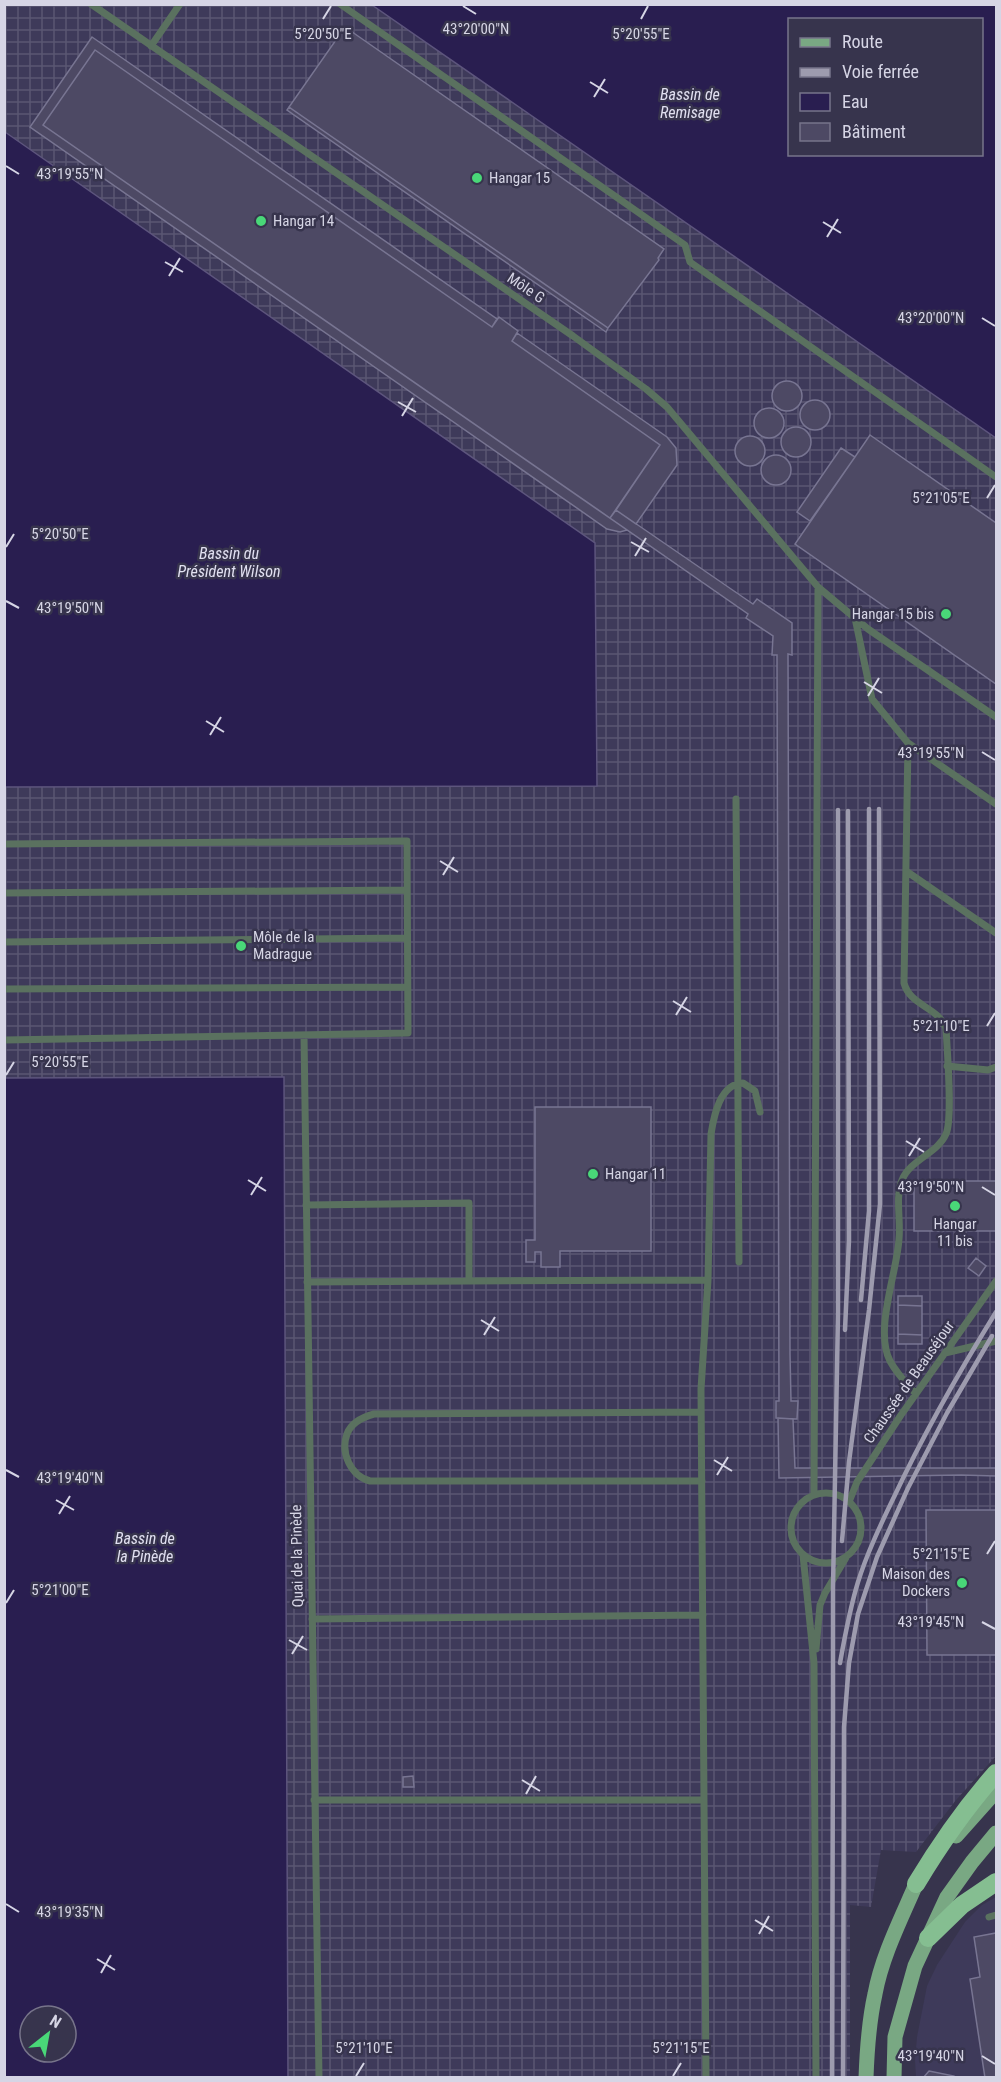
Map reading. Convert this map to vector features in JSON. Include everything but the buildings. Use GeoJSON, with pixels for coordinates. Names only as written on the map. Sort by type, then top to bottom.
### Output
{"type":"FeatureCollection","features":[{"type":"Feature","properties":{"kind":"highway"},"geometry":{"type":"LineString","coordinates":[[916,1884],[940,1843],[996,1773]]}},
{"type":"Feature","properties":{"kind":"highway"},"geometry":{"type":"LineString","coordinates":[[928,1938],[962,1905],[996,1882]]}},
{"type":"Feature","properties":{"kind":"main road"},"geometry":{"type":"LineString","coordinates":[[866,2078],[868,2032],[875,1991],[889,1947],[916,1884],[996,1791]]}},
{"type":"Feature","properties":{"kind":"main road"},"geometry":{"type":"LineString","coordinates":[[894,2078],[895,2037],[915,1966],[947,1897],[996,1833]]}},
{"type":"Feature","properties":{"kind":"lane","name":"Môle G"},"geometry":{"type":"LineString","coordinates":[[91,4],[573,336],[655,396],[818,587],[897,649],[996,717]]}},
{"type":"Feature","properties":{"kind":"lane"},"geometry":{"type":"LineString","coordinates":[[151,46],[180,4]]}},
{"type":"Feature","properties":{"kind":"lane"},"geometry":{"type":"LineString","coordinates":[[340,4],[685,244],[690,262],[996,477]]}},
{"type":"Feature","properties":{"kind":"lane"},"geometry":{"type":"LineString","coordinates":[[814,1495],[818,587]]}},
{"type":"Feature","properties":{"kind":"lane"},"geometry":{"type":"LineString","coordinates":[[855,618],[872,699],[908,743],[996,804]]}},
{"type":"Feature","properties":{"kind":"lane"},"geometry":{"type":"LineString","coordinates":[[908,743],[904,983],[911,997],[938,1014],[946,1028],[948,1125],[942,1141],[909,1170],[900,1188],[898,1251],[888,1294],[886,1351],[901,1377],[916,1394]]}},
{"type":"Feature","properties":{"kind":"lane"},"geometry":{"type":"LineString","coordinates":[[736,799],[739,1262]]}},
{"type":"Feature","properties":{"kind":"lane"},"geometry":{"type":"LineString","coordinates":[[4,844],[407,841],[408,1034],[4,1040]]}},
{"type":"Feature","properties":{"kind":"lane"},"geometry":{"type":"LineString","coordinates":[[906,871],[996,933]]}},
{"type":"Feature","properties":{"kind":"lane"},"geometry":{"type":"LineString","coordinates":[[4,893],[407,890]]}},
{"type":"Feature","properties":{"kind":"lane"},"geometry":{"type":"LineString","coordinates":[[4,942],[407,938]]}},
{"type":"Feature","properties":{"kind":"lane"},"geometry":{"type":"LineString","coordinates":[[4,989],[407,987]]}},
{"type":"Feature","properties":{"kind":"lane","name":"Quai de la Pinède"},"geometry":{"type":"LineString","coordinates":[[304,1035],[319,2078]]}},
{"type":"Feature","properties":{"kind":"lane"},"geometry":{"type":"LineString","coordinates":[[947,1066],[988,1071],[996,1067]]}},
{"type":"Feature","properties":{"kind":"lane"},"geometry":{"type":"LineString","coordinates":[[706,2078],[701,1412],[708,1280],[712,1124],[727,1089],[738,1083],[748,1085],[755,1091],[760,1112]]}},
{"type":"Feature","properties":{"kind":"lane"},"geometry":{"type":"LineString","coordinates":[[306,1206],[469,1203],[469,1281]]}},
{"type":"Feature","properties":{"kind":"lane"},"geometry":{"type":"LineString","coordinates":[[308,1282],[708,1280]]}},
{"type":"Feature","properties":{"kind":"lane","name":"Chaussée de Beauséjour"},"geometry":{"type":"LineString","coordinates":[[849,1502],[857,1482],[916,1394],[996,1285]]}},
{"type":"Feature","properties":{"kind":"lane"},"geometry":{"type":"LineString","coordinates":[[945,1353],[996,1341]]}},
{"type":"Feature","properties":{"kind":"lane"},"geometry":{"type":"LineString","coordinates":[[701,1412],[374,1414],[353,1425],[347,1434],[346,1446],[347,1457],[354,1471],[363,1479],[370,1481],[702,1480]]}},
{"type":"Feature","properties":{"kind":"lane"},"geometry":{"type":"LineString","coordinates":[[814,1663],[820,1605],[848,1555],[856,1546],[860,1535],[860,1523],[849,1502],[835,1494],[814,1495],[797,1507],[790,1527],[796,1547],[803,1555],[823,1563],[833,1562],[848,1555]]}},
{"type":"Feature","properties":{"kind":"lane"},"geometry":{"type":"LineString","coordinates":[[803,1555],[814,1663],[816,2078]]}},
{"type":"Feature","properties":{"kind":"lane"},"geometry":{"type":"LineString","coordinates":[[312,1619],[703,1615]]}},
{"type":"Feature","properties":{"kind":"lane"},"geometry":{"type":"LineString","coordinates":[[314,1800],[704,1800]]}},
{"type":"Feature","properties":{"kind":"shaded area"},"geometry":{"type":"Polygon","coordinates":[[[5,5],[372,5],[996,438],[996,1756],[956,1800],[916,1852],[881,1850],[871,1907],[850,1905],[850,2077],[288,2077],[284,1077],[5,1078],[5,787],[597,785],[595,543],[5,132],[5,5]]]}},
{"type":"Feature","properties":{"kind":"shaded area"},"geometry":{"type":"Polygon","coordinates":[[[996,1897],[996,2077],[916,2078],[917,2037],[927,1986],[937,1965],[965,1922],[982,1905],[996,1897]]]}},
{"type":"Feature","properties":{"kind":"water","name":"Bassin de Remisage"},"geometry":{"type":"Polygon","coordinates":[[[372,5],[996,5],[996,438],[372,5]]]}},
{"type":"Feature","properties":{"kind":"water","name":"Bassin du Président Wilson"},"geometry":{"type":"Polygon","coordinates":[[[5,132],[595,543],[597,786],[5,787],[5,132]]]}},
{"type":"Feature","properties":{"kind":"water","name":"Bassin de la Pinède"},"geometry":{"type":"Polygon","coordinates":[[[284,1077],[288,2077],[5,2077],[5,1078],[284,1077]]]}},
{"type":"Feature","properties":{"kind":"railway"},"geometry":{"type":"LineString","coordinates":[[861,1300],[869,1211],[869,809]]}},
{"type":"Feature","properties":{"kind":"railway"},"geometry":{"type":"LineString","coordinates":[[842,1541],[849,1462],[880,1204],[879,809]]}},
{"type":"Feature","properties":{"kind":"railway"},"geometry":{"type":"LineString","coordinates":[[833,1722],[838,1314],[838,810]]}},
{"type":"Feature","properties":{"kind":"railway"},"geometry":{"type":"LineString","coordinates":[[845,1330],[849,1240],[848,811]]}},
{"type":"Feature","properties":{"kind":"railway"},"geometry":{"type":"LineString","coordinates":[[840,1663],[855,1592],[874,1539],[930,1426],[996,1312]]}},
{"type":"Feature","properties":{"kind":"railway"},"geometry":{"type":"LineString","coordinates":[[843,2078],[844,1727],[849,1663],[858,1614],[877,1557],[908,1488],[947,1413],[992,1336]]}},
{"type":"Feature","properties":{"kind":"railway"},"geometry":{"type":"LineString","coordinates":[[832,2078],[833,1716]]}},
{"type":"Feature","properties":{"kind":"place","name":"Hangar 15"},"geometry":{"type":"Point","coordinates":[477,178]}},
{"type":"Feature","properties":{"kind":"place","name":"Hangar 14"},"geometry":{"type":"Point","coordinates":[261,221]}},
{"type":"Feature","properties":{"kind":"place","name":"Hangar 15 bis"},"geometry":{"type":"Point","coordinates":[946,614]}},
{"type":"Feature","properties":{"kind":"place","name":"Môle de la Madrague"},"geometry":{"type":"Point","coordinates":[241,946]}},
{"type":"Feature","properties":{"kind":"place","name":"Hangar 11"},"geometry":{"type":"Point","coordinates":[593,1174]}},
{"type":"Feature","properties":{"kind":"place","name":"Hangar 11 bis"},"geometry":{"type":"Point","coordinates":[955,1206]}},
{"type":"Feature","properties":{"kind":"place","name":"Maison des Dockers"},"geometry":{"type":"Point","coordinates":[962,1583]}}]}
